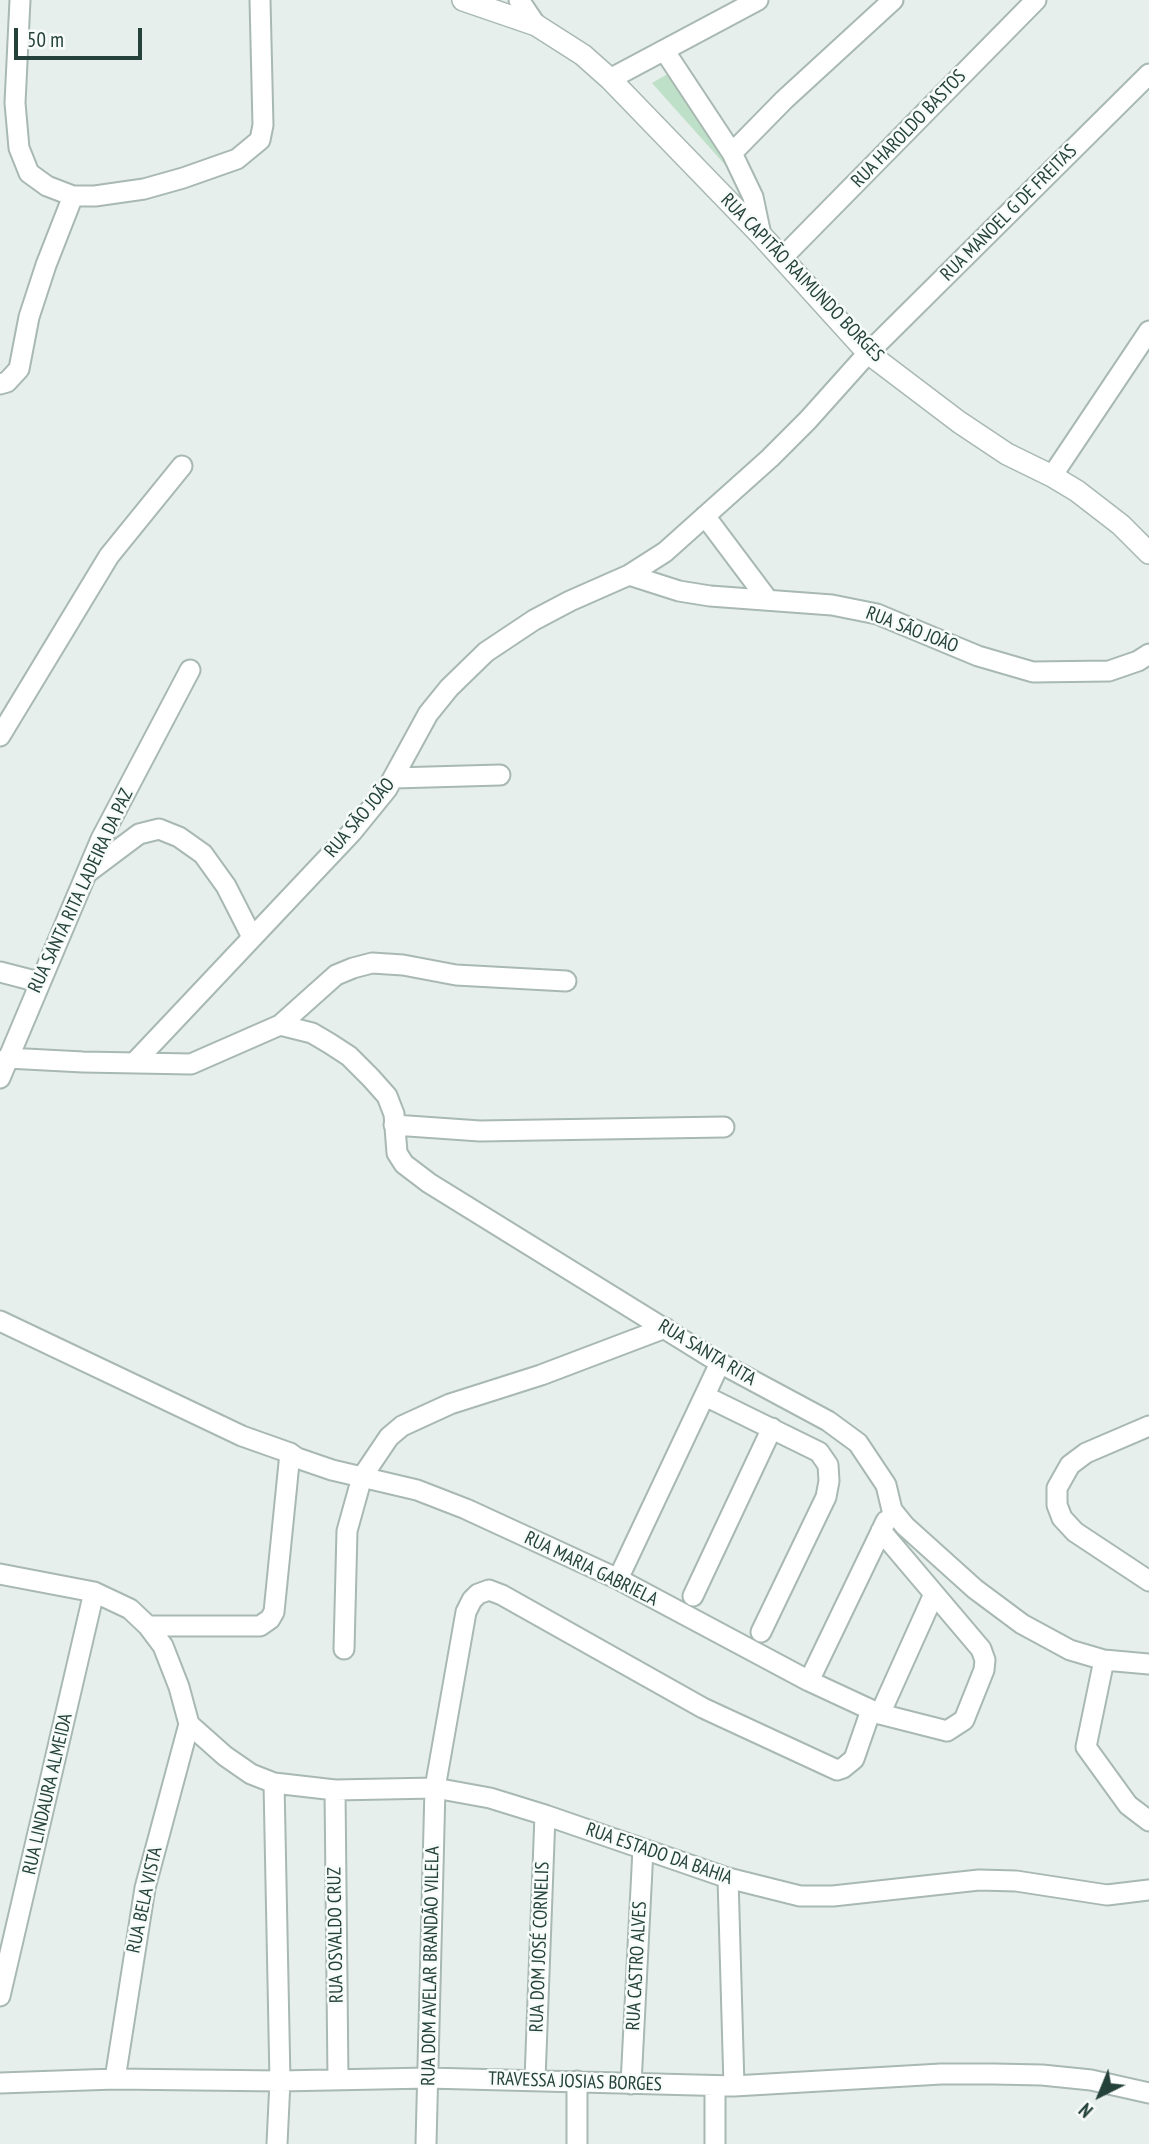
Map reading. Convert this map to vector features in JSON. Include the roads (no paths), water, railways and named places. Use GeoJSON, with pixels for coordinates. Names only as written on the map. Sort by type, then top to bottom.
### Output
{"type":"FeatureCollection","features":[{"type":"Feature","properties":{"kind":"street"},"geometry":{"type":"LineString","coordinates":[[20,0],[15,103],[19,148],[29,173],[47,186],[73,196],[95,196],[144,189],[183,178],[237,159],[260,140],[263,125],[260,0]]}},
{"type":"Feature","properties":{"kind":"street","name":"RUA CAPITÃO RAIMUNDO BORGES"},"geometry":{"type":"LineString","coordinates":[[463,0],[536,25],[583,55],[610,79],[761,235],[868,352],[959,422],[1007,454],[1077,491],[1121,525],[1149,553]]}},
{"type":"Feature","properties":{"kind":"street"},"geometry":{"type":"LineString","coordinates":[[519,0],[536,25]]}},
{"type":"Feature","properties":{"kind":"street"},"geometry":{"type":"LineString","coordinates":[[610,79],[758,0]]}},
{"type":"Feature","properties":{"kind":"street"},"geometry":{"type":"LineString","coordinates":[[732,153],[784,100],[893,0]]}},
{"type":"Feature","properties":{"kind":"street","name":"RUA HAROLDO BASTOS"},"geometry":{"type":"LineString","coordinates":[[782,258],[1035,0]]}},
{"type":"Feature","properties":{"kind":"street"},"geometry":{"type":"LineString","coordinates":[[664,50],[732,153],[753,197],[761,235]]}},
{"type":"Feature","properties":{"kind":"street","name":"RUA MANOEL G DE FREITAS"},"geometry":{"type":"LineString","coordinates":[[868,352],[1149,74]]}},
{"type":"Feature","properties":{"kind":"street"},"geometry":{"type":"LineString","coordinates":[[0,384],[7,382],[19,369],[29,317],[73,196]]}},
{"type":"Feature","properties":{"kind":"street"},"geometry":{"type":"LineString","coordinates":[[1052,476],[1149,331]]}},
{"type":"Feature","properties":{"kind":"street","name":"RUA SÃO JOÃO"},"geometry":{"type":"LineString","coordinates":[[135,1062],[352,832],[394,778],[428,714],[449,688],[486,652],[570,600],[629,575],[664,552],[808,421],[868,352]]}},
{"type":"Feature","properties":{"kind":"street"},"geometry":{"type":"LineString","coordinates":[[0,736],[109,556],[182,466]]}},
{"type":"Feature","properties":{"kind":"street"},"geometry":{"type":"LineString","coordinates":[[705,516],[768,600]]}},
{"type":"Feature","properties":{"kind":"street","name":"RUA SÃO JOÃO"},"geometry":{"type":"LineString","coordinates":[[629,575],[679,591],[710,596],[832,604],[877,614],[978,656],[1032,672],[1108,671],[1138,661],[1149,654]]}},
{"type":"Feature","properties":{"kind":"street","name":"RUA SANTA RITA LADEIRA DA PAZ"},"geometry":{"type":"LineString","coordinates":[[0,1077],[101,839],[190,670]]}},
{"type":"Feature","properties":{"kind":"street"},"geometry":{"type":"LineString","coordinates":[[394,778],[500,775]]}},
{"type":"Feature","properties":{"kind":"street"},"geometry":{"type":"LineString","coordinates":[[85,874],[139,834],[159,829],[179,836],[202,854],[226,886],[252,937]]}},
{"type":"Feature","properties":{"kind":"street"},"geometry":{"type":"LineString","coordinates":[[7,1058],[191,1064],[280,1025],[336,975],[372,963],[403,965],[456,975],[566,981]]}},
{"type":"Feature","properties":{"kind":"street"},"geometry":{"type":"LineString","coordinates":[[0,972],[39,982]]}},
{"type":"Feature","properties":{"kind":"street","name":"RUA SANTA RITA"},"geometry":{"type":"LineString","coordinates":[[280,1025],[312,1033],[349,1056],[387,1096],[394,1114],[397,1153],[404,1164],[429,1183],[720,1363],[828,1421],[858,1443],[886,1485],[892,1510],[905,1526],[965,1580],[1021,1625],[1070,1650],[1104,1660],[1149,1664]]}},
{"type":"Feature","properties":{"kind":"street"},"geometry":{"type":"LineString","coordinates":[[394,1125],[480,1131],[724,1127]]}},
{"type":"Feature","properties":{"kind":"street","name":"RUA MARIA GABRIELA"},"geometry":{"type":"LineString","coordinates":[[0,1321],[242,1436],[332,1470],[417,1490],[466,1509],[618,1580],[809,1681],[876,1712],[947,1731],[964,1720],[984,1670],[985,1660],[981,1649],[881,1531]]}},
{"type":"Feature","properties":{"kind":"street"},"geometry":{"type":"LineString","coordinates":[[344,1649],[347,1531],[362,1477],[389,1437],[402,1426],[450,1404],[541,1375],[665,1328]]}},
{"type":"Feature","properties":{"kind":"street"},"geometry":{"type":"LineString","coordinates":[[618,1580],[720,1363]]}},
{"type":"Feature","properties":{"kind":"street"},"geometry":{"type":"LineString","coordinates":[[705,1396],[819,1452],[828,1465],[826,1497],[761,1632]]}},
{"type":"Feature","properties":{"kind":"street"},"geometry":{"type":"LineString","coordinates":[[1149,1426],[1086,1453],[1070,1465],[1057,1488],[1057,1505],[1062,1518],[1075,1532],[1149,1581]]}},
{"type":"Feature","properties":{"kind":"street"},"geometry":{"type":"LineString","coordinates":[[693,1596],[772,1428]]}},
{"type":"Feature","properties":{"kind":"street"},"geometry":{"type":"LineString","coordinates":[[148,1626],[260,1626],[270,1619],[274,1612],[290,1453]]}},
{"type":"Feature","properties":{"kind":"street"},"geometry":{"type":"LineString","coordinates":[[809,1681],[892,1510]]}},
{"type":"Feature","properties":{"kind":"street"},"geometry":{"type":"LineString","coordinates":[[0,1574],[94,1592],[130,1609],[148,1626],[163,1646],[179,1687],[189,1724]]}},
{"type":"Feature","properties":{"kind":"street","name":"RUA DOM AVELAR BRANDÃO VILELA"},"geometry":{"type":"LineString","coordinates":[[426,2144],[435,1788],[466,1612],[478,1594],[489,1590],[502,1595],[703,1708],[837,1770],[854,1759],[876,1712]]}},
{"type":"Feature","properties":{"kind":"street","name":"RUA LINDAURA ALMEIDA"},"geometry":{"type":"LineString","coordinates":[[0,1996],[94,1592]]}},
{"type":"Feature","properties":{"kind":"street"},"geometry":{"type":"LineString","coordinates":[[876,1712],[933,1594]]}},
{"type":"Feature","properties":{"kind":"street"},"geometry":{"type":"LineString","coordinates":[[1104,1660],[1086,1747],[1128,1805],[1149,1821]]}},
{"type":"Feature","properties":{"kind":"street","name":"RUA ESTADO DA BAHIA"},"geometry":{"type":"LineString","coordinates":[[189,1724],[225,1756],[251,1774],[274,1783],[335,1790],[435,1788],[490,1798],[729,1878],[800,1896],[833,1896],[979,1880],[1016,1881],[1107,1895],[1149,1890]]}},
{"type":"Feature","properties":{"kind":"street","name":"RUA BELA VISTA"},"geometry":{"type":"LineString","coordinates":[[115,2079],[145,1888],[189,1724]]}},
{"type":"Feature","properties":{"kind":"street"},"geometry":{"type":"LineString","coordinates":[[274,1783],[280,2081],[277,2144]]}},
{"type":"Feature","properties":{"kind":"street","name":"RUA OSVALDO CRUZ"},"geometry":{"type":"LineString","coordinates":[[335,1790],[338,2080]]}},
{"type":"Feature","properties":{"kind":"street","name":"RUA DOM JOSÉ CORNELIS"},"geometry":{"type":"LineString","coordinates":[[535,2079],[545,1815]]}},
{"type":"Feature","properties":{"kind":"street","name":"RUA CASTRO ALVES"},"geometry":{"type":"LineString","coordinates":[[631,2084],[643,1849]]}},
{"type":"Feature","properties":{"kind":"street"},"geometry":{"type":"LineString","coordinates":[[715,2144],[724,2086],[729,1878]]}},
{"type":"Feature","properties":{"kind":"street","name":"TRAVESSA JOSIAS BORGES"},"geometry":{"type":"LineString","coordinates":[[0,2083],[115,2079],[280,2081],[428,2078],[724,2086],[941,2074],[1006,2074],[1091,2080],[1149,2093]]}},
{"type":"Feature","properties":{"kind":"street"},"geometry":{"type":"LineString","coordinates":[[577,2081],[577,2144]]}}]}
